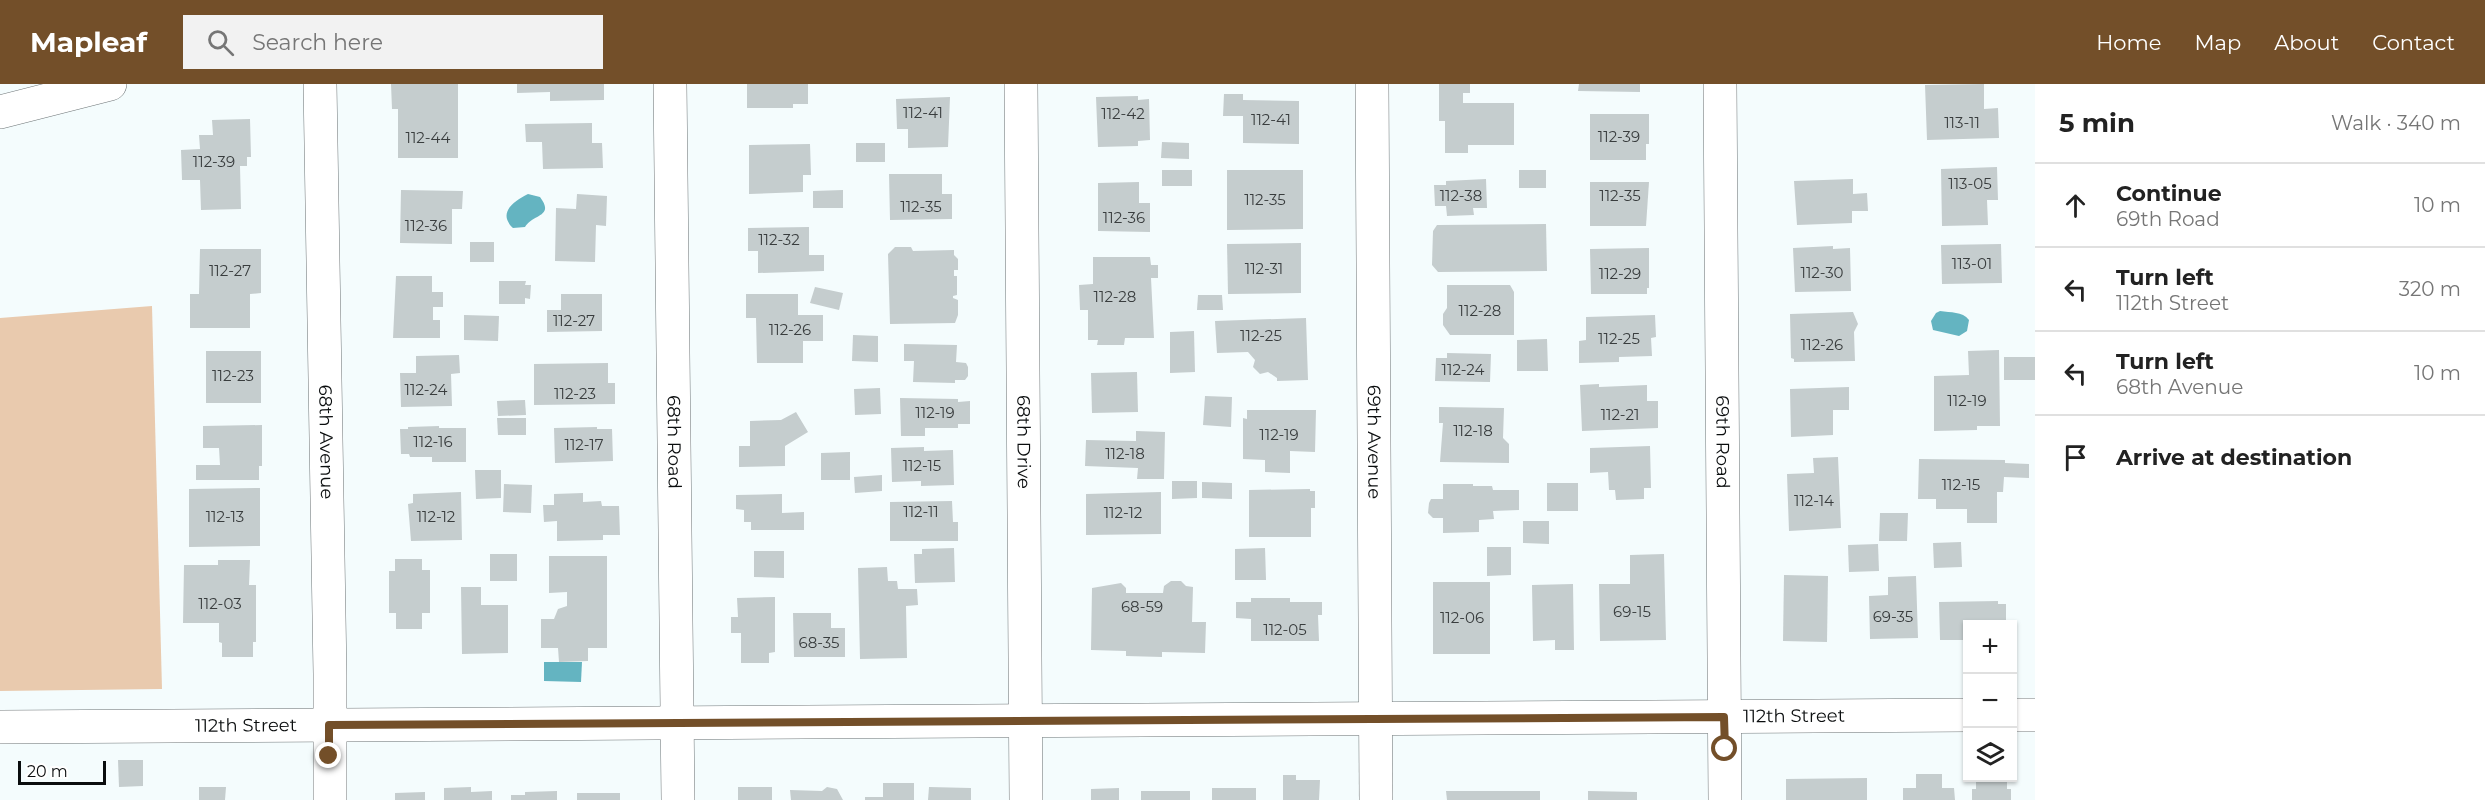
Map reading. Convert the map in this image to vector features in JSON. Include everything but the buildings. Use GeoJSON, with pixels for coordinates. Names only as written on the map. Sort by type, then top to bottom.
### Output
{"type":"FeatureCollection","features":[{"type":"Feature","properties":{"kind":"street"},"geometry":{"type":"LineString","coordinates":[[0,112],[110,84]]}},
{"type":"Feature","properties":{"kind":"street","name":"68th Avenue"},"geometry":{"type":"LineString","coordinates":[[320,84],[330,800]]}},
{"type":"Feature","properties":{"kind":"street","name":"68th Road"},"geometry":{"type":"LineString","coordinates":[[670,84],[678,800]]}},
{"type":"Feature","properties":{"kind":"street","name":"68th Drive"},"geometry":{"type":"LineString","coordinates":[[1021,84],[1026,800]]}},
{"type":"Feature","properties":{"kind":"street","name":"69th Avenue"},"geometry":{"type":"LineString","coordinates":[[1372,84],[1376,800]]}},
{"type":"Feature","properties":{"kind":"street","name":"69th Road"},"geometry":{"type":"LineString","coordinates":[[1720,84],[1725,800]]}},
{"type":"Feature","properties":{"kind":"street","name":"112th Street"},"geometry":{"type":"LineString","coordinates":[[0,727],[1963,715]]}},
{"type":"Feature","properties":{"kind":"street"},"geometry":{"type":"LineString","coordinates":[[2017,715],[2035,715]]}},
{"type":"Feature","properties":{"kind":"shaded area"},"geometry":{"type":"Polygon","coordinates":[[[152,306],[162,689],[0,691],[0,318],[152,306]]]}},
{"type":"Feature","properties":{"kind":"water"},"geometry":{"type":"Polygon","coordinates":[[[528,194],[540,197],[544,203],[544,212],[525,227],[513,228],[508,223],[507,212],[513,204],[528,194]]]}},
{"type":"Feature","properties":{"kind":"water"},"geometry":{"type":"Polygon","coordinates":[[[1940,311],[1966,317],[1969,320],[1967,331],[1959,336],[1933,330],[1931,321],[1940,311]]]}},
{"type":"Feature","properties":{"kind":"water"},"geometry":{"type":"Polygon","coordinates":[[[544,662],[582,662],[581,682],[544,681],[544,662]]]}},
{"type":"Feature","properties":{"kind":"route"},"geometry":{"type":"LineString","coordinates":[[329,756],[329,725],[1724,717],[1725,749]]}}]}
